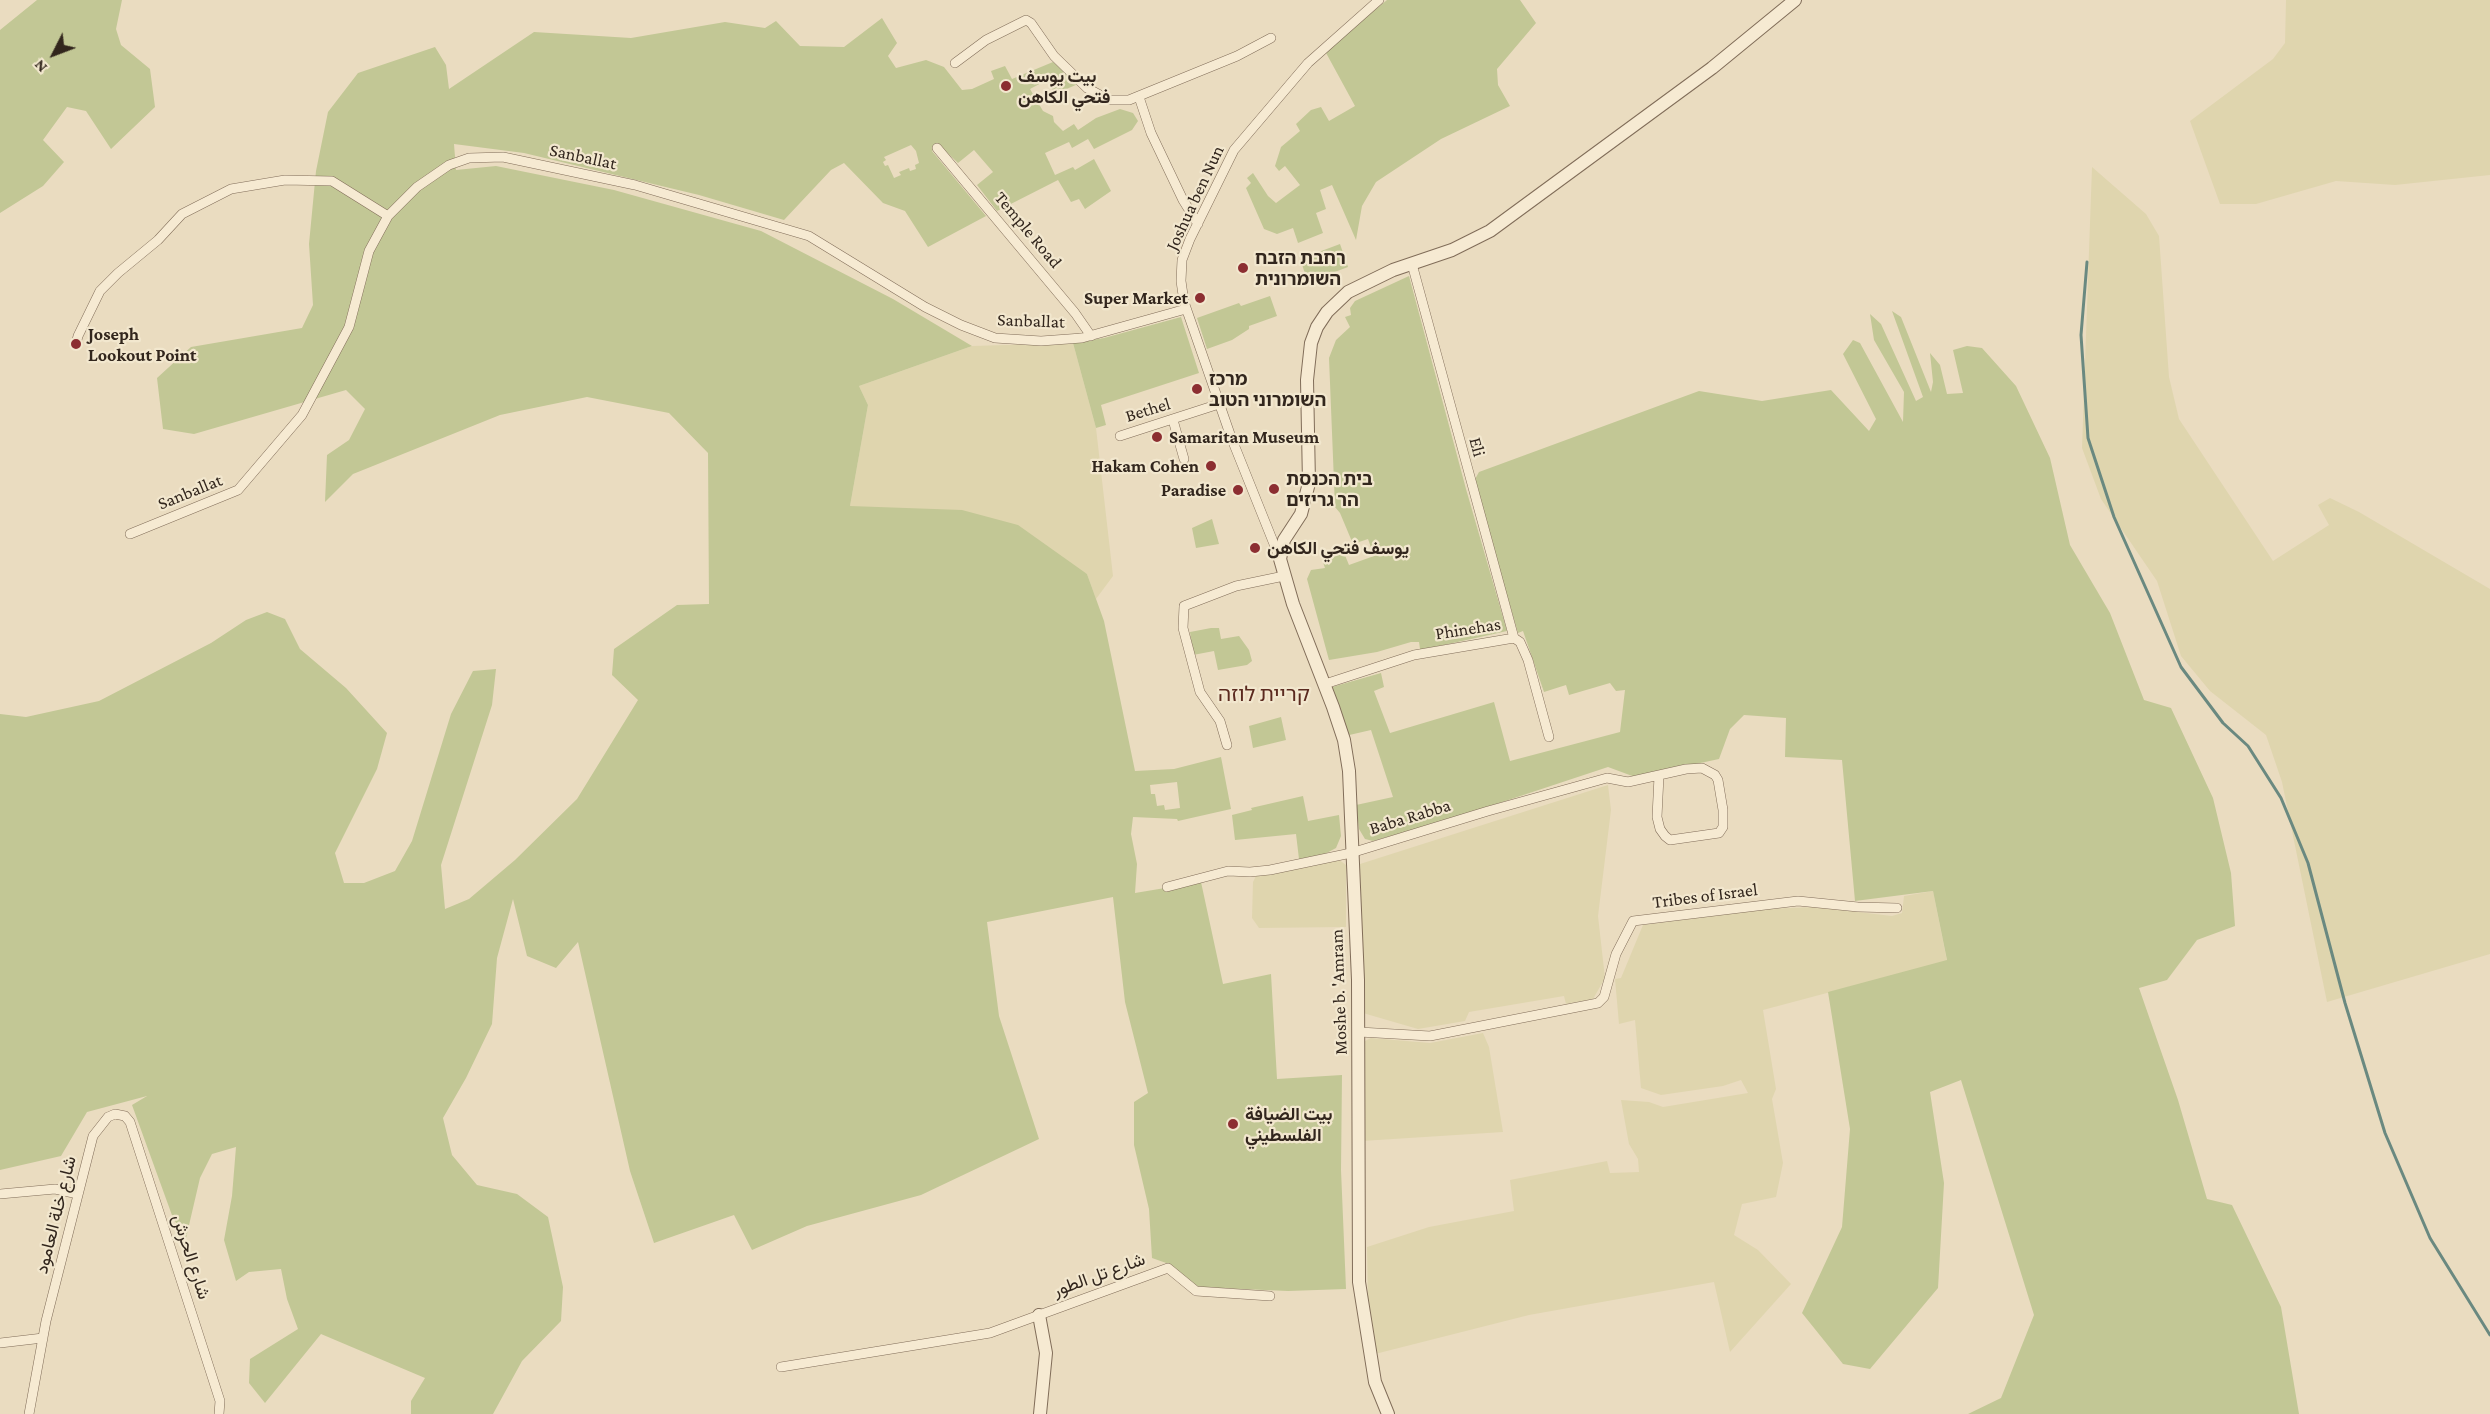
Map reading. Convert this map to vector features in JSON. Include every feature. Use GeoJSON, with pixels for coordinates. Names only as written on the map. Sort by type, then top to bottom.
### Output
{"type":"FeatureCollection","features":[{"type":"Feature","properties":{"kind":"street","name":"Joshua ben Nun"},"geometry":{"type":"LineString","coordinates":[[1280,559],[1219,404],[1186,309],[1182,292],[1181,270],[1185,249],[1234,150],[1308,63],[1379,0]]}},
{"type":"Feature","properties":{"kind":"street"},"geometry":{"type":"LineString","coordinates":[[1280,559],[1280,548],[1301,514],[1308,488],[1310,458],[1307,367],[1311,343],[1317,327],[1331,307],[1348,292],[1375,278],[1460,247],[1497,226],[1712,68],[1795,0]]}},
{"type":"Feature","properties":{"kind":"street"},"geometry":{"type":"LineString","coordinates":[[956,63],[986,40],[1026,20],[1031,23],[1054,56],[1087,88],[1109,100],[1139,97],[1237,56],[1271,39]]}},
{"type":"Feature","properties":{"kind":"street"},"geometry":{"type":"LineString","coordinates":[[1139,97],[1151,133],[1183,200],[1198,224]]}},
{"type":"Feature","properties":{"kind":"street","name":"Temple Road"},"geometry":{"type":"LineString","coordinates":[[937,148],[1076,313],[1091,336]]}},
{"type":"Feature","properties":{"kind":"street","name":"Sanballat"},"geometry":{"type":"LineString","coordinates":[[130,534],[238,490],[303,415],[349,327],[369,251],[388,216],[411,192],[449,165],[480,156],[503,157],[635,185],[809,236],[925,307],[961,325],[995,338],[1041,341],[1091,336],[1186,309]]}},
{"type":"Feature","properties":{"kind":"street"},"geometry":{"type":"LineString","coordinates":[[76,344],[100,291],[118,273],[158,240],[182,214],[231,189],[285,180],[332,181],[388,216]]}},
{"type":"Feature","properties":{"kind":"street","name":"Eli"},"geometry":{"type":"LineString","coordinates":[[1412,264],[1514,638]]}},
{"type":"Feature","properties":{"kind":"street","name":"Bethel"},"geometry":{"type":"LineString","coordinates":[[1120,436],[1219,404]]}},
{"type":"Feature","properties":{"kind":"street"},"geometry":{"type":"LineString","coordinates":[[1173,420],[1184,459]]}},
{"type":"Feature","properties":{"kind":"street","name":"Moshe b. 'Amram"},"geometry":{"type":"LineString","coordinates":[[1280,559],[1284,576],[1339,724],[1348,764],[1358,955],[1359,1282],[1375,1382],[1388,1414]]}},
{"type":"Feature","properties":{"kind":"street"},"geometry":{"type":"LineString","coordinates":[[1227,745],[1220,721],[1200,692],[1183,628],[1184,606],[1236,586],[1284,576]]}},
{"type":"Feature","properties":{"kind":"street","name":"Phinehas"},"geometry":{"type":"LineString","coordinates":[[1325,684],[1414,655],[1514,638],[1520,642],[1528,660],[1549,737]]}},
{"type":"Feature","properties":{"kind":"street","name":"Baba Rabba"},"geometry":{"type":"LineString","coordinates":[[1167,887],[1228,871],[1270,870],[1351,852],[1607,778],[1628,782],[1686,769],[1702,768],[1715,775],[1718,780],[1723,810],[1722,827],[1719,833],[1670,840],[1665,836],[1660,829],[1657,817],[1659,776]]}},
{"type":"Feature","properties":{"kind":"street","name":"Tribes of Israel"},"geometry":{"type":"LineString","coordinates":[[1359,1032],[1430,1036],[1599,1004],[1604,997],[1616,954],[1633,921],[1798,901],[1897,908]]}},
{"type":"Feature","properties":{"kind":"street","name":"شارع خلة العامود"},"geometry":{"type":"LineString","coordinates":[[29,1414],[43,1338],[93,1136],[108,1117],[120,1114]]}},
{"type":"Feature","properties":{"kind":"street","name":"شارع الحرش"},"geometry":{"type":"LineString","coordinates":[[120,1114],[130,1122],[220,1401],[219,1414]]}},
{"type":"Feature","properties":{"kind":"street"},"geometry":{"type":"LineString","coordinates":[[0,1194],[55,1189],[78,1194]]}},
{"type":"Feature","properties":{"kind":"street","name":"شارع تل الطور"},"geometry":{"type":"LineString","coordinates":[[1039,1315],[1168,1268],[1196,1291],[1270,1296]]}},
{"type":"Feature","properties":{"kind":"street"},"geometry":{"type":"LineString","coordinates":[[781,1367],[990,1333],[1039,1315],[1046,1353],[1040,1414]]}},
{"type":"Feature","properties":{"kind":"street"},"geometry":{"type":"LineString","coordinates":[[0,1343],[43,1338]]}},
{"type":"Feature","properties":{"kind":"shaded area"},"geometry":{"type":"Polygon","coordinates":[[[2286,0],[2490,0],[2490,175],[2395,185],[2336,181],[2256,204],[2220,204],[2190,121],[2273,59],[2285,43],[2286,0]]]}},
{"type":"Feature","properties":{"kind":"shaded area"},"geometry":{"type":"Polygon","coordinates":[[[2092,167],[2146,214],[2159,236],[2169,377],[2179,419],[2273,561],[2329,525],[2318,505],[2330,498],[2359,512],[2490,589],[2490,954],[2327,1002],[2282,782],[2266,735],[2210,691],[2181,656],[2157,581],[2101,499],[2082,448],[2092,167]]]}},
{"type":"Feature","properties":{"kind":"shaded area"},"geometry":{"type":"Polygon","coordinates":[[[1073,343],[1096,428],[1113,576],[1096,599],[1087,574],[850,506],[868,405],[859,386],[972,346],[1073,343]]]}},
{"type":"Feature","properties":{"kind":"shaded area"},"geometry":{"type":"Polygon","coordinates":[[[1608,785],[1611,810],[1598,916],[1605,978],[1593,999],[1566,1004],[1564,996],[1469,1012],[1465,1021],[1418,1029],[1363,1013],[1360,864],[1608,785]]]}},
{"type":"Feature","properties":{"kind":"shaded area"},"geometry":{"type":"Polygon","coordinates":[[[1338,859],[1346,865],[1346,927],[1259,928],[1252,918],[1253,882],[1256,876],[1338,859]]]}},
{"type":"Feature","properties":{"kind":"shaded area"},"geometry":{"type":"Polygon","coordinates":[[[1933,891],[1947,961],[1763,1010],[1776,1089],[1772,1099],[1783,1163],[1776,1197],[1742,1204],[1734,1235],[1758,1250],[1791,1284],[1730,1352],[1714,1282],[1529,1315],[1375,1354],[1368,1301],[1367,1247],[1429,1227],[1514,1211],[1510,1180],[1607,1161],[1610,1173],[1639,1172],[1638,1159],[1629,1144],[1621,1100],[1649,1102],[1663,1107],[1748,1093],[1741,1080],[1723,1086],[1661,1095],[1641,1088],[1635,1020],[1619,1024],[1615,979],[1621,978],[1643,925],[1765,909],[1815,907],[1892,916],[1902,913],[1904,896],[1933,891]]]}},
{"type":"Feature","properties":{"kind":"shaded area"},"geometry":{"type":"Polygon","coordinates":[[[1483,1033],[1489,1047],[1503,1132],[1362,1141],[1363,1042],[1371,1038],[1430,1043],[1483,1033]]]}},
{"type":"Feature","properties":{"kind":"green space"},"geometry":{"type":"Polygon","coordinates":[[[37,0],[122,0],[116,29],[121,45],[150,69],[155,107],[111,149],[86,111],[67,107],[43,140],[64,162],[43,186],[0,213],[0,30],[37,0]]]}},
{"type":"Feature","properties":{"kind":"green space"},"geometry":{"type":"Polygon","coordinates":[[[1387,0],[1520,0],[1536,23],[1497,69],[1498,85],[1510,106],[1441,139],[1376,182],[1362,206],[1356,240],[1332,185],[1320,190],[1326,209],[1316,213],[1323,233],[1298,243],[1293,228],[1277,234],[1264,229],[1246,188],[1251,183],[1247,178],[1253,173],[1268,196],[1276,203],[1300,185],[1285,166],[1279,171],[1275,166],[1281,147],[1300,131],[1296,124],[1311,110],[1321,107],[1329,121],[1355,106],[1325,51],[1387,0]]]}},
{"type":"Feature","properties":{"kind":"green space"},"geometry":{"type":"Polygon","coordinates":[[[882,18],[897,43],[888,56],[896,68],[926,60],[944,67],[962,90],[972,89],[994,79],[991,71],[1005,66],[1012,79],[1053,62],[1078,84],[1055,94],[1047,80],[1030,89],[1043,111],[1053,116],[1054,122],[1063,131],[1074,124],[1078,130],[1096,118],[1120,109],[1133,113],[1138,121],[1132,130],[1094,149],[1088,139],[1072,148],[1069,142],[1045,153],[1055,175],[1073,167],[1075,170],[1094,159],[1111,191],[1085,209],[1079,199],[1071,202],[1058,180],[997,211],[977,185],[993,172],[974,150],[958,163],[938,144],[932,151],[986,216],[928,247],[905,211],[883,203],[844,163],[831,170],[784,220],[699,195],[524,153],[454,144],[456,170],[496,166],[614,190],[761,231],[893,299],[972,346],[859,386],[868,405],[850,506],[962,510],[1018,525],[1087,574],[1104,621],[1135,771],[1174,769],[1221,757],[1231,809],[1178,821],[1177,819],[1133,817],[1131,834],[1137,864],[1135,893],[1201,882],[1223,984],[1271,974],[1277,1079],[1342,1075],[1341,1170],[1346,1289],[1288,1291],[1196,1287],[1169,1264],[1152,1258],[1149,1209],[1134,1145],[1134,1102],[1148,1093],[1125,1002],[1113,897],[987,922],[999,1016],[1039,1139],[921,1195],[807,1226],[752,1250],[734,1215],[654,1243],[630,1171],[578,942],[556,968],[527,956],[513,899],[497,958],[492,1024],[466,1078],[443,1118],[452,1155],[477,1185],[517,1194],[548,1217],[563,1287],[561,1321],[522,1361],[493,1414],[411,1414],[411,1401],[425,1378],[321,1334],[265,1403],[249,1383],[250,1359],[298,1329],[287,1299],[281,1269],[249,1272],[236,1281],[224,1240],[232,1196],[236,1147],[212,1154],[200,1178],[186,1238],[173,1218],[132,1105],[147,1096],[87,1112],[61,1156],[0,1170],[0,714],[26,717],[99,701],[211,643],[246,620],[267,612],[285,619],[300,649],[346,688],[387,733],[377,769],[335,853],[344,883],[364,883],[395,871],[412,841],[451,714],[473,671],[496,669],[492,705],[441,865],[445,909],[469,899],[515,860],[577,799],[638,700],[612,675],[614,649],[677,605],[709,604],[708,453],[669,413],[587,397],[500,415],[353,474],[325,502],[327,455],[349,440],[365,409],[346,390],[194,434],[163,429],[157,378],[191,347],[302,328],[313,305],[309,244],[316,171],[328,112],[358,73],[435,47],[446,65],[449,89],[534,32],[631,38],[725,22],[765,28],[776,21],[800,46],[844,47],[882,18]],[[911,145],[884,157],[886,160],[883,162],[885,166],[888,165],[894,178],[901,175],[899,172],[909,168],[910,171],[916,169],[915,165],[919,163],[916,151],[911,145]],[[1177,782],[1150,785],[1151,794],[1155,794],[1157,806],[1164,805],[1165,810],[1180,808],[1177,782]]]}},
{"type":"Feature","properties":{"kind":"green space"},"geometry":{"type":"Polygon","coordinates":[[[1340,244],[1348,267],[1308,282],[1300,259],[1340,244]]]}},
{"type":"Feature","properties":{"kind":"green space"},"geometry":{"type":"Polygon","coordinates":[[[1409,276],[1507,631],[1426,649],[1420,649],[1419,642],[1411,642],[1377,652],[1329,660],[1307,579],[1311,570],[1325,568],[1320,554],[1342,548],[1349,565],[1374,556],[1368,539],[1353,544],[1340,513],[1335,507],[1329,358],[1336,340],[1350,327],[1345,317],[1351,315],[1350,308],[1355,301],[1409,276]]]}},
{"type":"Feature","properties":{"kind":"green space"},"geometry":{"type":"Polygon","coordinates":[[[1270,296],[1277,316],[1249,326],[1249,329],[1232,340],[1207,349],[1197,318],[1239,303],[1241,306],[1270,296]]]}},
{"type":"Feature","properties":{"kind":"green space"},"geometry":{"type":"Polygon","coordinates":[[[1892,311],[1901,317],[1931,392],[1933,382],[1930,353],[1940,365],[1947,394],[1963,393],[1953,350],[1967,346],[1982,348],[2016,386],[2050,458],[2070,545],[2110,613],[2144,700],[2171,708],[2213,798],[2231,873],[2235,926],[2197,940],[2167,980],[2139,988],[2178,1100],[2207,1199],[2232,1205],[2281,1307],[2299,1414],[1968,1414],[2001,1398],[2034,1315],[1961,1080],[1930,1092],[1944,1183],[1938,1288],[1870,1369],[1843,1364],[1802,1313],[1842,1227],[1850,1129],[1828,992],[1947,960],[1933,891],[1855,901],[1842,760],[1785,757],[1786,718],[1744,715],[1730,729],[1719,759],[1635,777],[1608,767],[1451,819],[1373,841],[1365,839],[1359,829],[1356,805],[1393,797],[1371,730],[1345,736],[1332,687],[1381,673],[1384,687],[1374,691],[1390,733],[1494,702],[1510,761],[1620,732],[1625,690],[1616,691],[1610,683],[1569,695],[1566,685],[1544,692],[1523,631],[1518,633],[1492,545],[1474,481],[1479,472],[1699,391],[1762,401],[1831,390],[1869,431],[1876,419],[1843,354],[1853,340],[1860,343],[1903,422],[1904,392],[1874,340],[1870,314],[1881,324],[1916,401],[1923,397],[1892,311]]]}},
{"type":"Feature","properties":{"kind":"green space"},"geometry":{"type":"Polygon","coordinates":[[[1181,317],[1199,373],[1101,405],[1106,425],[1096,428],[1073,343],[1104,338],[1181,317]]]}},
{"type":"Feature","properties":{"kind":"green space"},"geometry":{"type":"Polygon","coordinates":[[[1212,519],[1219,544],[1196,548],[1192,528],[1212,519]]]}},
{"type":"Feature","properties":{"kind":"green space"},"geometry":{"type":"Polygon","coordinates":[[[1219,628],[1221,639],[1239,636],[1249,650],[1252,661],[1247,665],[1218,670],[1214,651],[1193,655],[1190,632],[1219,628]]]}},
{"type":"Feature","properties":{"kind":"green space"},"geometry":{"type":"Polygon","coordinates":[[[1281,717],[1286,740],[1253,748],[1249,726],[1281,717]]]}},
{"type":"Feature","properties":{"kind":"green space"},"geometry":{"type":"Polygon","coordinates":[[[1303,796],[1308,821],[1339,815],[1341,836],[1336,848],[1321,856],[1299,859],[1296,834],[1235,840],[1232,815],[1252,810],[1251,808],[1303,796]]]}},
{"type":"Feature","properties":{"kind":"waterway"},"geometry":{"type":"LineString","coordinates":[[2087,262],[2081,335],[2088,438],[2114,517],[2181,667],[2223,723],[2248,746],[2281,798],[2308,863],[2345,1003],[2385,1133],[2430,1238],[2490,1335]]}},
{"type":"Feature","properties":{"kind":"place","name":"بيت يوسف فتحي الكاهن"},"geometry":{"type":"Point","coordinates":[1006,86]}},
{"type":"Feature","properties":{"kind":"place","name":"רחבת הזבח השומרונית"},"geometry":{"type":"Point","coordinates":[1243,268]}},
{"type":"Feature","properties":{"kind":"place","name":"Super Market"},"geometry":{"type":"Point","coordinates":[1200,298]}},
{"type":"Feature","properties":{"kind":"place","name":"Joseph Lookout Point"},"geometry":{"type":"Point","coordinates":[76,344]}},
{"type":"Feature","properties":{"kind":"place","name":"מרכז השומרוני הטוב"},"geometry":{"type":"Point","coordinates":[1197,389]}},
{"type":"Feature","properties":{"kind":"place","name":"Samaritan Museum"},"geometry":{"type":"Point","coordinates":[1157,437]}},
{"type":"Feature","properties":{"kind":"place","name":"Hakam Cohen"},"geometry":{"type":"Point","coordinates":[1211,466]}},
{"type":"Feature","properties":{"kind":"place","name":"בית הכנסת הר גריזים"},"geometry":{"type":"Point","coordinates":[1274,489]}},
{"type":"Feature","properties":{"kind":"place","name":"Paradise"},"geometry":{"type":"Point","coordinates":[1238,490]}},
{"type":"Feature","properties":{"kind":"place","name":"يوسف فتحي الكاهن"},"geometry":{"type":"Point","coordinates":[1255,548]}},
{"type":"Feature","properties":{"kind":"place","name":"بيت الضيافة الفلسطيني"},"geometry":{"type":"Point","coordinates":[1233,1124]}},
{"type":"Feature","properties":{"kind":"district","name":"קריית לוזה"},"geometry":{"type":"Point","coordinates":[1264,695]}}]}
